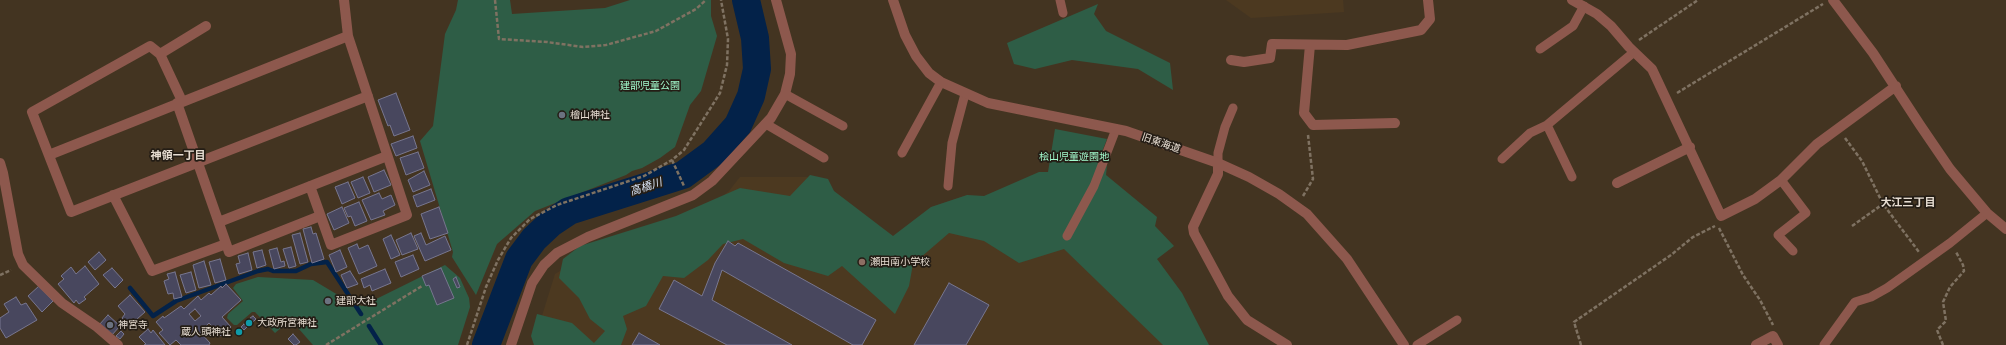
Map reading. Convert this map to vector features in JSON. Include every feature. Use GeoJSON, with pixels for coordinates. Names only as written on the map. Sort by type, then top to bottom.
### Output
{"type":"FeatureCollection","features":[{"type":"Feature","properties":{"kind":"street"},"geometry":{"type":"LineString","coordinates":[[310,186],[331,245],[407,215],[348,36],[344,0]]}},
{"type":"Feature","properties":{"kind":"street"},"geometry":{"type":"LineString","coordinates":[[511,345],[532,283],[544,265],[557,253],[570,244],[693,195],[712,181],[766,124],[779,107],[785,94],[790,74],[791,54],[776,0]]}},
{"type":"Feature","properties":{"kind":"street","name":"旧東海道"},"geometry":{"type":"LineString","coordinates":[[893,0],[905,35],[916,56],[929,73],[941,82],[988,103],[1116,129],[1218,163],[1249,177],[1297,207],[1307,214],[1347,259],[1404,345]]}},
{"type":"Feature","properties":{"kind":"street"},"geometry":{"type":"LineString","coordinates":[[1231,60],[1244,62],[1270,58],[1272,44],[1347,45],[1421,30],[1430,19],[1428,0]]}},
{"type":"Feature","properties":{"kind":"street"},"geometry":{"type":"LineString","coordinates":[[1572,0],[1584,6],[1610,26],[1631,50],[1652,69],[1668,99],[1721,216],[1755,199],[1781,180],[1816,144],[1896,86]]}},
{"type":"Feature","properties":{"kind":"street"},"geometry":{"type":"LineString","coordinates":[[1832,0],[1874,53],[1950,169],[1987,214],[2006,229]]}},
{"type":"Feature","properties":{"kind":"street"},"geometry":{"type":"LineString","coordinates":[[160,54],[206,26]]}},
{"type":"Feature","properties":{"kind":"street"},"geometry":{"type":"LineString","coordinates":[[48,155],[348,36]]}},
{"type":"Feature","properties":{"kind":"street"},"geometry":{"type":"LineString","coordinates":[[1310,45],[1304,114],[1313,125],[1395,123]]}},
{"type":"Feature","properties":{"kind":"street"},"geometry":{"type":"LineString","coordinates":[[320,216],[229,252],[198,163],[180,102],[160,54],[150,46],[32,112],[71,212],[198,163],[368,96]]}},
{"type":"Feature","properties":{"kind":"street"},"geometry":{"type":"LineString","coordinates":[[1617,183],[1690,147]]}},
{"type":"Feature","properties":{"kind":"street"},"geometry":{"type":"LineString","coordinates":[[219,222],[387,156]]}},
{"type":"Feature","properties":{"kind":"street"},"geometry":{"type":"LineString","coordinates":[[0,163],[4,173],[18,254],[23,265],[62,303],[98,327],[118,345]]}},
{"type":"Feature","properties":{"kind":"street"},"geometry":{"type":"LineString","coordinates":[[1218,163],[1218,174],[1193,227],[1194,233],[1228,296],[1247,320],[1287,345]]}},
{"type":"Feature","properties":{"kind":"street"},"geometry":{"type":"LineString","coordinates":[[113,195],[152,271],[226,244]]}},
{"type":"Feature","properties":{"kind":"street"},"geometry":{"type":"LineString","coordinates":[[1756,345],[1773,336],[1778,345]]}},
{"type":"Feature","properties":{"kind":"lane"},"geometry":{"type":"LineString","coordinates":[[1060,0],[1063,13]]}},
{"type":"Feature","properties":{"kind":"lane"},"geometry":{"type":"LineString","coordinates":[[1540,49],[1573,26],[1584,6]]}},
{"type":"Feature","properties":{"kind":"lane"},"geometry":{"type":"LineString","coordinates":[[1502,160],[1530,133],[1547,125],[1631,50]]}},
{"type":"Feature","properties":{"kind":"lane"},"geometry":{"type":"LineString","coordinates":[[902,153],[941,82]]}},
{"type":"Feature","properties":{"kind":"lane"},"geometry":{"type":"LineString","coordinates":[[785,94],[843,126]]}},
{"type":"Feature","properties":{"kind":"lane"},"geometry":{"type":"LineString","coordinates":[[948,186],[952,143],[965,94]]}},
{"type":"Feature","properties":{"kind":"lane"},"geometry":{"type":"LineString","coordinates":[[1218,163],[1218,153],[1225,127],[1233,108]]}},
{"type":"Feature","properties":{"kind":"lane"},"geometry":{"type":"LineString","coordinates":[[766,124],[824,158]]}},
{"type":"Feature","properties":{"kind":"lane"},"geometry":{"type":"LineString","coordinates":[[1547,125],[1572,177]]}},
{"type":"Feature","properties":{"kind":"lane"},"geometry":{"type":"LineString","coordinates":[[1067,236],[1094,186],[1116,129]]}},
{"type":"Feature","properties":{"kind":"lane"},"geometry":{"type":"LineString","coordinates":[[1781,180],[1806,213],[1778,235],[1793,251]]}},
{"type":"Feature","properties":{"kind":"lane"},"geometry":{"type":"LineString","coordinates":[[1824,345],[1855,302],[1870,297],[1887,288],[1950,243],[1987,214]]}},
{"type":"Feature","properties":{"kind":"lane"},"geometry":{"type":"LineString","coordinates":[[1417,345],[1457,320]]}},
{"type":"Feature","properties":{"kind":"path"},"geometry":{"type":"LineString","coordinates":[[495,0],[499,39],[547,42],[583,47],[606,45],[656,31],[696,9],[706,0]]}},
{"type":"Feature","properties":{"kind":"path"},"geometry":{"type":"LineString","coordinates":[[467,345],[486,287],[498,260],[511,238],[530,219],[557,205],[644,176],[672,160],[684,150],[720,93],[727,65],[728,39],[721,0]]}},
{"type":"Feature","properties":{"kind":"path"},"geometry":{"type":"LineString","coordinates":[[1631,50],[1698,0]]}},
{"type":"Feature","properties":{"kind":"path"},"geometry":{"type":"LineString","coordinates":[[1668,99],[1832,0]]}},
{"type":"Feature","properties":{"kind":"path"},"geometry":{"type":"LineString","coordinates":[[1297,207],[1313,179],[1308,133],[1313,125]]}},
{"type":"Feature","properties":{"kind":"path"},"geometry":{"type":"LineString","coordinates":[[1837,128],[1862,161],[1883,204],[1907,239],[1926,260]]}},
{"type":"Feature","properties":{"kind":"path"},"geometry":{"type":"LineString","coordinates":[[672,160],[684,186]]}},
{"type":"Feature","properties":{"kind":"path"},"geometry":{"type":"LineString","coordinates":[[1852,226],[1883,204]]}},
{"type":"Feature","properties":{"kind":"path"},"geometry":{"type":"LineString","coordinates":[[1581,345],[1574,322],[1671,255],[1693,237],[1719,224],[1720,231],[1743,275],[1760,300],[1774,327],[1773,336]]}},
{"type":"Feature","properties":{"kind":"path"},"geometry":{"type":"LineString","coordinates":[[1943,345],[1937,330],[1946,321],[1944,302],[1950,287],[1964,271],[1963,265],[1950,243]]}},
{"type":"Feature","properties":{"kind":"path"},"geometry":{"type":"LineString","coordinates":[[326,345],[422,286]]}},
{"type":"Feature","properties":{"kind":"shaded area"},"geometry":{"type":"Polygon","coordinates":[[[1226,0],[1343,0],[1344,12],[1251,18],[1226,0]]]}},
{"type":"Feature","properties":{"kind":"shaded area","name":"瀬田南小学校"},"geometry":{"type":"Polygon","coordinates":[[[740,177],[807,177],[890,248],[959,200],[1151,270],[1202,345],[559,345],[537,332],[555,274],[587,255],[706,210],[729,191],[740,177]]]}},
{"type":"Feature","properties":{"kind":"green space","name":"建部児童公園"},"geometry":{"type":"Polygon","coordinates":[[[458,0],[510,0],[512,14],[605,8],[630,0],[711,0],[711,16],[717,36],[701,91],[690,105],[675,147],[660,158],[642,168],[535,211],[497,244],[476,295],[452,257],[453,252],[420,141],[433,126],[445,34],[456,10],[458,0]]]}},
{"type":"Feature","properties":{"kind":"green space"},"geometry":{"type":"Polygon","coordinates":[[[1098,4],[1094,14],[1106,31],[1170,63],[1173,90],[1138,69],[1072,60],[1035,69],[1014,64],[1007,43],[1098,4]]]}},
{"type":"Feature","properties":{"kind":"green space","name":"桧山児童遊園地"},"geometry":{"type":"Polygon","coordinates":[[[1055,129],[1107,139],[1098,162],[1107,165],[1106,175],[1157,217],[1155,226],[1174,246],[1157,259],[1182,293],[1209,345],[1163,345],[1064,249],[1019,263],[984,241],[949,233],[913,264],[909,286],[895,314],[842,266],[828,276],[784,263],[743,239],[723,244],[708,260],[684,278],[663,276],[646,306],[623,316],[627,329],[621,345],[534,345],[531,336],[537,314],[572,323],[594,343],[605,331],[590,319],[579,298],[559,278],[563,259],[580,246],[676,216],[740,188],[790,196],[810,175],[828,179],[834,191],[893,236],[931,207],[967,195],[984,196],[1039,172],[1048,172],[1055,129]]]}},
{"type":"Feature","properties":{"kind":"green space","name":"建部大社"},"geometry":{"type":"Polygon","coordinates":[[[445,265],[460,278],[469,298],[470,307],[458,345],[313,345],[292,321],[289,321],[275,333],[255,312],[252,312],[237,325],[234,325],[227,318],[228,314],[243,301],[233,288],[236,284],[258,277],[313,280],[348,301],[362,306],[445,265]]]}},
{"type":"Feature","properties":{"kind":"building"},"geometry":{"type":"Polygon","coordinates":[[[396,93],[410,130],[394,136],[390,125],[388,126],[378,100],[396,93]]]}},
{"type":"Feature","properties":{"kind":"building"},"geometry":{"type":"Polygon","coordinates":[[[413,136],[417,148],[396,156],[391,144],[413,136]]]}},
{"type":"Feature","properties":{"kind":"building"},"geometry":{"type":"Polygon","coordinates":[[[418,152],[424,168],[406,175],[400,158],[418,152]]]}},
{"type":"Feature","properties":{"kind":"building"},"geometry":{"type":"Polygon","coordinates":[[[384,170],[391,185],[374,192],[368,177],[384,170]]]}},
{"type":"Feature","properties":{"kind":"building"},"geometry":{"type":"Polygon","coordinates":[[[424,171],[430,185],[413,192],[408,180],[424,171]]]}},
{"type":"Feature","properties":{"kind":"building"},"geometry":{"type":"Polygon","coordinates":[[[363,177],[370,193],[358,198],[351,182],[363,177]]]}},
{"type":"Feature","properties":{"kind":"building"},"geometry":{"type":"Polygon","coordinates":[[[348,182],[355,198],[342,204],[335,187],[348,182]]]}},
{"type":"Feature","properties":{"kind":"building"},"geometry":{"type":"Polygon","coordinates":[[[431,189],[435,200],[417,207],[413,196],[431,189]]]}},
{"type":"Feature","properties":{"kind":"building"},"geometry":{"type":"Polygon","coordinates":[[[379,193],[382,199],[391,195],[395,205],[383,211],[385,215],[371,220],[362,200],[379,193]]]}},
{"type":"Feature","properties":{"kind":"building"},"geometry":{"type":"Polygon","coordinates":[[[359,202],[367,221],[355,226],[351,216],[348,217],[344,208],[359,202]]]}},
{"type":"Feature","properties":{"kind":"building"},"geometry":{"type":"Polygon","coordinates":[[[342,207],[349,223],[334,230],[327,214],[342,207]]]}},
{"type":"Feature","properties":{"kind":"building"},"geometry":{"type":"Polygon","coordinates":[[[439,207],[448,233],[430,239],[421,214],[439,207]]]}},
{"type":"Feature","properties":{"kind":"building"},"geometry":{"type":"Polygon","coordinates":[[[311,227],[313,234],[316,233],[324,259],[312,263],[303,229],[311,227]]]}},
{"type":"Feature","properties":{"kind":"building"},"geometry":{"type":"Polygon","coordinates":[[[300,233],[308,262],[300,264],[292,235],[300,233]]]}},
{"type":"Feature","properties":{"kind":"building"},"geometry":{"type":"Polygon","coordinates":[[[411,233],[418,249],[402,255],[396,240],[411,233]]]}},
{"type":"Feature","properties":{"kind":"building"},"geometry":{"type":"Polygon","coordinates":[[[421,233],[426,245],[445,236],[451,250],[425,261],[414,236],[421,233]]]}},
{"type":"Feature","properties":{"kind":"building"},"geometry":{"type":"Polygon","coordinates":[[[391,235],[400,255],[391,259],[383,239],[391,235]]]}},
{"type":"Feature","properties":{"kind":"building"},"geometry":{"type":"Polygon","coordinates":[[[728,241],[735,246],[738,243],[876,320],[862,345],[853,345],[722,270],[712,300],[792,345],[727,345],[659,309],[674,280],[702,296],[715,263],[728,241]]]}},
{"type":"Feature","properties":{"kind":"building"},"geometry":{"type":"Polygon","coordinates":[[[357,244],[359,249],[368,245],[377,266],[359,274],[348,248],[357,244]]]}},
{"type":"Feature","properties":{"kind":"building"},"geometry":{"type":"Polygon","coordinates":[[[291,247],[296,266],[289,268],[283,249],[291,247]]]}},
{"type":"Feature","properties":{"kind":"building"},"geometry":{"type":"Polygon","coordinates":[[[277,248],[281,262],[284,261],[285,266],[274,269],[269,250],[277,248]]]}},
{"type":"Feature","properties":{"kind":"building"},"geometry":{"type":"Polygon","coordinates":[[[262,250],[266,265],[257,268],[253,252],[262,250]]]}},
{"type":"Feature","properties":{"kind":"building"},"geometry":{"type":"Polygon","coordinates":[[[340,250],[347,267],[336,272],[329,255],[340,250]]]}},
{"type":"Feature","properties":{"kind":"building"},"geometry":{"type":"Polygon","coordinates":[[[99,252],[106,260],[95,270],[88,262],[99,252]]]}},
{"type":"Feature","properties":{"kind":"building"},"geometry":{"type":"Polygon","coordinates":[[[248,253],[252,270],[239,274],[236,264],[240,263],[238,256],[248,253]]]}},
{"type":"Feature","properties":{"kind":"building"},"geometry":{"type":"Polygon","coordinates":[[[413,255],[419,269],[401,277],[395,262],[413,255]]]}},
{"type":"Feature","properties":{"kind":"building"},"geometry":{"type":"Polygon","coordinates":[[[220,259],[226,280],[215,283],[209,262],[220,259]]]}},
{"type":"Feature","properties":{"kind":"building"},"geometry":{"type":"Polygon","coordinates":[[[204,261],[211,285],[199,288],[193,265],[204,261]]]}},
{"type":"Feature","properties":{"kind":"building"},"geometry":{"type":"Polygon","coordinates":[[[85,266],[99,284],[84,297],[86,299],[79,304],[76,300],[74,303],[58,284],[64,279],[61,276],[71,267],[76,274],[85,266]]]}},
{"type":"Feature","properties":{"kind":"building"},"geometry":{"type":"Polygon","coordinates":[[[112,268],[123,280],[115,288],[103,275],[112,268]]]}},
{"type":"Feature","properties":{"kind":"building"},"geometry":{"type":"Polygon","coordinates":[[[441,268],[454,298],[437,305],[429,285],[426,286],[422,276],[441,268]]]}},
{"type":"Feature","properties":{"kind":"building"},"geometry":{"type":"Polygon","coordinates":[[[385,269],[391,283],[372,291],[370,285],[364,288],[361,279],[385,269]]]}},
{"type":"Feature","properties":{"kind":"building"},"geometry":{"type":"Polygon","coordinates":[[[350,271],[358,284],[347,288],[341,275],[350,271]]]}},
{"type":"Feature","properties":{"kind":"building"},"geometry":{"type":"Polygon","coordinates":[[[175,272],[182,297],[174,299],[173,293],[168,294],[164,281],[169,279],[167,274],[175,272]]]}},
{"type":"Feature","properties":{"kind":"building"},"geometry":{"type":"Polygon","coordinates":[[[191,272],[196,290],[186,293],[180,275],[191,272]]]}},
{"type":"Feature","properties":{"kind":"building"},"geometry":{"type":"Polygon","coordinates":[[[456,277],[460,287],[457,288],[453,279],[456,277]]]}},
{"type":"Feature","properties":{"kind":"building"},"geometry":{"type":"Polygon","coordinates":[[[949,283],[989,305],[966,345],[914,345],[949,283]]]}},
{"type":"Feature","properties":{"kind":"building"},"geometry":{"type":"Polygon","coordinates":[[[226,284],[241,300],[222,317],[231,327],[221,336],[209,323],[200,332],[210,343],[209,345],[181,345],[176,340],[170,345],[159,333],[163,330],[156,322],[163,316],[164,318],[181,306],[184,309],[198,296],[201,300],[209,293],[211,295],[221,286],[222,288],[226,284]],[[195,309],[189,314],[195,321],[201,316],[195,309]]]}},
{"type":"Feature","properties":{"kind":"building"},"geometry":{"type":"Polygon","coordinates":[[[39,286],[53,301],[42,312],[28,296],[39,286]]]}},
{"type":"Feature","properties":{"kind":"building"},"geometry":{"type":"Polygon","coordinates":[[[130,295],[145,312],[129,326],[122,318],[125,314],[118,306],[130,295]]]}},
{"type":"Feature","properties":{"kind":"building"},"geometry":{"type":"Polygon","coordinates":[[[16,297],[21,305],[26,303],[37,320],[6,338],[0,328],[0,318],[9,312],[4,304],[16,297]]]}},
{"type":"Feature","properties":{"kind":"building","name":"神宮寺"},"geometry":{"type":"Polygon","coordinates":[[[108,315],[120,326],[111,336],[99,325],[108,315]]]}},
{"type":"Feature","properties":{"kind":"building"},"geometry":{"type":"Polygon","coordinates":[[[253,316],[256,319],[253,322],[250,318],[253,316]]]}},
{"type":"Feature","properties":{"kind":"building","name":"大政所宮神社"},"geometry":{"type":"Polygon","coordinates":[[[249,320],[252,323],[249,326],[246,323],[249,320]]]}},
{"type":"Feature","properties":{"kind":"building"},"geometry":{"type":"Polygon","coordinates":[[[244,324],[247,327],[244,330],[241,327],[244,324]]]}},
{"type":"Feature","properties":{"kind":"building"},"geometry":{"type":"Polygon","coordinates":[[[148,329],[151,333],[153,330],[165,345],[144,345],[146,344],[139,337],[148,329]]]}},
{"type":"Feature","properties":{"kind":"building","name":"蔵人頭神社"},"geometry":{"type":"Polygon","coordinates":[[[239,329],[242,332],[239,335],[236,332],[239,329]]]}},
{"type":"Feature","properties":{"kind":"building"},"geometry":{"type":"Polygon","coordinates":[[[121,331],[124,334],[120,339],[116,336],[121,331]]]}},
{"type":"Feature","properties":{"kind":"building"},"geometry":{"type":"Polygon","coordinates":[[[639,333],[660,345],[632,345],[639,333]]]}},
{"type":"Feature","properties":{"kind":"building"},"geometry":{"type":"Polygon","coordinates":[[[293,334],[300,342],[296,345],[288,339],[293,334]]]}},
{"type":"Feature","properties":{"kind":"waterway","name":"高橋川"},"geometry":{"type":"LineString","coordinates":[[486,345],[519,259],[534,239],[551,223],[569,211],[683,175],[713,153],[738,125],[751,96],[757,69],[755,38],[746,0]]}},
{"type":"Feature","properties":{"kind":"waterway"},"geometry":{"type":"LineString","coordinates":[[130,288],[153,316],[176,301],[258,271],[268,269],[273,271],[296,271],[311,264],[327,262],[361,314]]}},
{"type":"Feature","properties":{"kind":"waterway"},"geometry":{"type":"LineString","coordinates":[[369,326],[381,345]]}},
{"type":"Feature","properties":{"kind":"place","name":"檜山神社"},"geometry":{"type":"Point","coordinates":[562,115]}},
{"type":"Feature","properties":{"kind":"place","name":"瀬田南小学校"},"geometry":{"type":"Point","coordinates":[862,262]}},
{"type":"Feature","properties":{"kind":"place","name":"建部大社"},"geometry":{"type":"Point","coordinates":[328,301]}},
{"type":"Feature","properties":{"kind":"place","name":"大政所宮神社"},"geometry":{"type":"Point","coordinates":[249,323]}},
{"type":"Feature","properties":{"kind":"place","name":"神宮寺"},"geometry":{"type":"Point","coordinates":[110,325]}},
{"type":"Feature","properties":{"kind":"place","name":"蔵人頭神社"},"geometry":{"type":"Point","coordinates":[239,332]}},
{"type":"Feature","properties":{"kind":"district","name":"神領一丁目"},"geometry":{"type":"Point","coordinates":[178,156]}},
{"type":"Feature","properties":{"kind":"district","name":"大江三丁目"},"geometry":{"type":"Point","coordinates":[1908,203]}}]}
